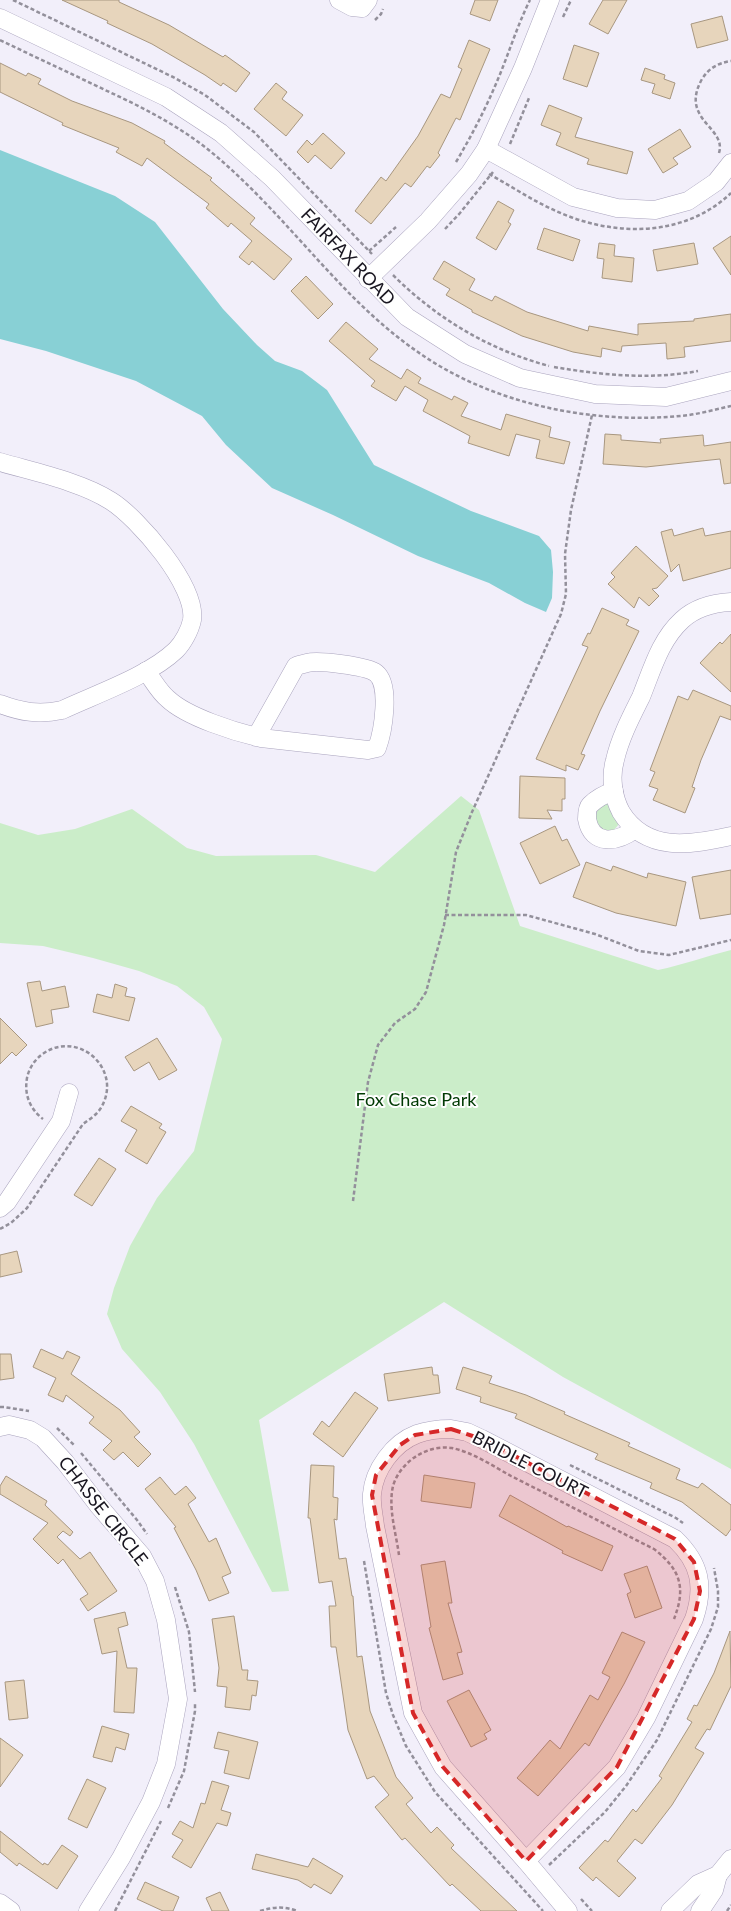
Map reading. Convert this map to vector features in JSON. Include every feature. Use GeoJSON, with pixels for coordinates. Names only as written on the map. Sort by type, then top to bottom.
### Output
{"type":"FeatureCollection","features":[{"type":"Feature","properties":{"kind":"street"},"geometry":{"type":"LineString","coordinates":[[339,0],[352,7],[362,8],[368,0]]}},
{"type":"Feature","properties":{"kind":"street"},"geometry":{"type":"LineString","coordinates":[[368,278],[428,221],[469,174],[486,149],[523,68],[550,0]]}},
{"type":"Feature","properties":{"kind":"street","name":"FAIRFAX ROAD"},"geometry":{"type":"LineString","coordinates":[[0,18],[166,97],[220,133],[272,178],[407,317],[466,354],[520,378],[595,394],[666,397],[731,381]]}},
{"type":"Feature","properties":{"kind":"street"},"geometry":{"type":"LineString","coordinates":[[486,149],[573,197],[617,208],[655,210],[688,201],[716,182],[724,159]]}},
{"type":"Feature","properties":{"kind":"street"},"geometry":{"type":"LineString","coordinates":[[0,462],[84,487],[110,500],[130,515],[147,532],[182,581],[188,596],[192,619],[188,633],[177,650],[146,671],[62,710],[47,713],[18,711],[0,704]]}},
{"type":"Feature","properties":{"kind":"street"},"geometry":{"type":"LineString","coordinates":[[731,602],[716,603],[694,610],[682,620],[668,638],[660,651],[625,731],[614,760],[612,778],[618,807],[628,823],[643,836],[661,842],[682,844],[731,836]]}},
{"type":"Feature","properties":{"kind":"street"},"geometry":{"type":"LineString","coordinates":[[146,671],[167,699],[180,708],[237,733],[256,737],[368,750],[377,748],[382,733],[385,689],[376,673],[358,666],[308,662],[296,666],[256,737]]}},
{"type":"Feature","properties":{"kind":"street"},"geometry":{"type":"LineString","coordinates":[[614,791],[601,796],[589,806],[587,816],[589,828],[598,838],[614,840],[625,836],[635,829]]}},
{"type":"Feature","properties":{"kind":"street"},"geometry":{"type":"LineString","coordinates":[[0,1208],[7,1202],[61,1122],[69,1093]]}},
{"type":"Feature","properties":{"kind":"street","name":"CHASSE CIRCLE"},"geometry":{"type":"LineString","coordinates":[[0,1427],[9,1425],[30,1430],[43,1438],[65,1462],[98,1505],[142,1556],[154,1581],[166,1620],[178,1699],[166,1764],[151,1802],[121,1858],[88,1911]]}},
{"type":"Feature","properties":{"kind":"street","name":"BRIDLE COURT"},"geometry":{"type":"LineString","coordinates":[[526,1861],[617,1767],[646,1718],[694,1619],[699,1606],[699,1578],[694,1562],[675,1539],[467,1432],[451,1429],[434,1430],[415,1435],[386,1458],[376,1475],[372,1495],[375,1526],[413,1713],[443,1767],[568,1911]]}},
{"type":"Feature","properties":{"kind":"street"},"geometry":{"type":"LineString","coordinates":[[670,1911],[698,1884],[718,1874],[731,1859]]}},
{"type":"Feature","properties":{"kind":"street"},"geometry":{"type":"LineString","coordinates":[[700,1911],[714,1890],[718,1874]]}},
{"type":"Feature","properties":{"kind":"street"},"geometry":{"type":"LineString","coordinates":[[0,1903],[10,1911]]}},
{"type":"Feature","properties":{"kind":"path"},"geometry":{"type":"LineString","coordinates":[[455,162],[473,134],[498,79],[518,24],[530,0]]}},
{"type":"Feature","properties":{"kind":"path"},"geometry":{"type":"LineString","coordinates":[[724,159],[717,135],[705,124],[698,112],[696,101],[700,82],[710,68],[731,61]]}},
{"type":"Feature","properties":{"kind":"path"},"geometry":{"type":"LineString","coordinates":[[504,140],[517,147]]}},
{"type":"Feature","properties":{"kind":"path"},"geometry":{"type":"LineString","coordinates":[[330,211],[404,286],[448,321],[490,345],[525,359],[586,373],[622,376],[663,375],[702,370]]}},
{"type":"Feature","properties":{"kind":"path"},"geometry":{"type":"LineString","coordinates":[[364,255],[396,227]]}},
{"type":"Feature","properties":{"kind":"path"},"geometry":{"type":"LineString","coordinates":[[353,1201],[368,1082],[378,1045],[395,1023],[415,1008],[426,992],[446,915],[456,852],[472,812],[561,614],[566,594],[565,554],[571,510],[592,415]]}},
{"type":"Feature","properties":{"kind":"path"},"geometry":{"type":"LineString","coordinates":[[446,915],[526,916],[595,934],[639,951],[669,955],[731,940]]}},
{"type":"Feature","properties":{"kind":"path"},"geometry":{"type":"LineString","coordinates":[[0,1407],[23,1409],[36,1414]]}},
{"type":"Feature","properties":{"kind":"path"},"geometry":{"type":"LineString","coordinates":[[55,1426],[62,1431],[74,1446]]}},
{"type":"Feature","properties":{"kind":"path"},"geometry":{"type":"LineString","coordinates":[[400,1564],[391,1501],[394,1485],[400,1472],[410,1460],[424,1452],[439,1448],[453,1448],[469,1454],[654,1550],[665,1558],[680,1582],[680,1604],[672,1624]]}},
{"type":"Feature","properties":{"kind":"path"},"geometry":{"type":"LineString","coordinates":[[81,1453],[148,1536]]}},
{"type":"Feature","properties":{"kind":"path"},"geometry":{"type":"LineString","coordinates":[[568,1463],[676,1518],[688,1528]]}},
{"type":"Feature","properties":{"kind":"path"},"geometry":{"type":"LineString","coordinates":[[363,1554],[386,1693],[393,1716],[406,1746],[435,1792],[543,1911]]}},
{"type":"Feature","properties":{"kind":"path"},"geometry":{"type":"LineString","coordinates":[[545,1870],[610,1805],[640,1767],[656,1740],[713,1622],[718,1607],[716,1571],[712,1562]]}},
{"type":"Feature","properties":{"kind":"path"},"geometry":{"type":"LineString","coordinates":[[173,1580],[189,1632],[195,1692]]}},
{"type":"Feature","properties":{"kind":"path"},"geometry":{"type":"LineString","coordinates":[[115,1911],[165,1814],[184,1771],[193,1728],[195,1701]]}},
{"type":"Feature","properties":{"kind":"path"},"geometry":{"type":"LineString","coordinates":[[726,1911],[731,1905]]}},
{"type":"Feature","properties":{"kind":"path"},"geometry":{"type":"LineString","coordinates":[[260,1911],[275,1907],[289,1908],[296,1911]]}},
{"type":"Feature","properties":{"kind":"highlighted area"},"geometry":{"type":"Polygon","coordinates":[[[451,1429],[482,1439],[675,1539],[694,1562],[700,1591],[694,1619],[617,1767],[526,1861],[443,1767],[413,1713],[372,1495],[376,1475],[400,1445],[415,1435],[451,1429]]]}},
{"type":"Feature","properties":{"kind":"green space","name":"Fox Chase Park"},"geometry":{"type":"Polygon","coordinates":[[[461,796],[479,810],[520,926],[658,970],[731,950],[731,1469],[563,1377],[444,1302],[259,1420],[289,1591],[272,1592],[194,1444],[160,1392],[122,1349],[107,1314],[114,1288],[130,1246],[157,1198],[194,1151],[222,1039],[204,1007],[177,986],[139,971],[93,958],[43,946],[0,943],[0,823],[38,835],[75,829],[132,809],[187,848],[216,856],[316,855],[375,872],[461,796]]]}},
{"type":"Feature","properties":{"kind":"green space"},"geometry":{"type":"Polygon","coordinates":[[[608,802],[620,823],[613,831],[603,830],[598,825],[596,819],[599,806],[608,802]]]}},
{"type":"Feature","properties":{"kind":"water"},"geometry":{"type":"Polygon","coordinates":[[[0,150],[115,196],[155,222],[223,309],[257,345],[275,361],[302,371],[327,390],[374,465],[471,511],[539,536],[551,550],[553,572],[552,598],[546,612],[525,603],[489,583],[418,556],[272,488],[226,445],[202,416],[136,381],[46,351],[0,339],[0,150]]]}},
{"type":"Feature","properties":{"kind":"building"},"geometry":{"type":"Polygon","coordinates":[[[62,0],[119,0],[119,2],[169,25],[223,57],[225,55],[250,73],[236,92],[223,83],[221,86],[152,44],[62,0]]]}},
{"type":"Feature","properties":{"kind":"building"},"geometry":{"type":"Polygon","coordinates":[[[475,0],[498,0],[490,21],[470,14],[475,0]]]}},
{"type":"Feature","properties":{"kind":"building"},"geometry":{"type":"Polygon","coordinates":[[[603,0],[627,0],[608,34],[589,24],[603,0]]]}},
{"type":"Feature","properties":{"kind":"building"},"geometry":{"type":"Polygon","coordinates":[[[722,16],[728,40],[697,48],[691,24],[722,16]]]}},
{"type":"Feature","properties":{"kind":"building"},"geometry":{"type":"Polygon","coordinates":[[[469,40],[490,49],[460,120],[456,118],[438,153],[440,155],[430,168],[427,166],[411,187],[405,183],[371,224],[355,211],[381,177],[386,181],[418,136],[441,94],[450,98],[462,69],[458,67],[469,40]]]}},
{"type":"Feature","properties":{"kind":"building"},"geometry":{"type":"Polygon","coordinates":[[[574,45],[599,53],[587,87],[563,79],[574,45]]]}},
{"type":"Feature","properties":{"kind":"building"},"geometry":{"type":"Polygon","coordinates":[[[0,63],[26,76],[28,73],[41,79],[38,84],[72,101],[132,123],[165,141],[164,143],[212,178],[210,180],[255,218],[250,224],[292,259],[274,280],[252,261],[249,265],[239,257],[252,241],[231,223],[228,227],[206,208],[209,204],[147,158],[142,166],[116,152],[119,148],[62,125],[63,123],[0,92],[0,63]]]}},
{"type":"Feature","properties":{"kind":"building"},"geometry":{"type":"Polygon","coordinates":[[[645,68],[665,75],[664,79],[675,83],[670,99],[652,93],[655,84],[641,80],[645,68]]]}},
{"type":"Feature","properties":{"kind":"building"},"geometry":{"type":"Polygon","coordinates":[[[276,83],[287,92],[282,99],[303,115],[286,136],[254,109],[276,83]]]}},
{"type":"Feature","properties":{"kind":"building"},"geometry":{"type":"Polygon","coordinates":[[[549,105],[582,118],[575,137],[633,152],[627,174],[587,164],[589,159],[556,145],[561,133],[541,125],[549,105]]]}},
{"type":"Feature","properties":{"kind":"building"},"geometry":{"type":"Polygon","coordinates":[[[680,129],[691,147],[673,158],[678,164],[663,173],[648,149],[680,129]]]}},
{"type":"Feature","properties":{"kind":"building"},"geometry":{"type":"Polygon","coordinates":[[[323,133],[345,153],[331,169],[315,155],[308,163],[297,152],[307,140],[312,145],[323,133]]]}},
{"type":"Feature","properties":{"kind":"building"},"geometry":{"type":"Polygon","coordinates":[[[498,201],[514,210],[508,222],[511,224],[496,250],[476,238],[498,201]]]}},
{"type":"Feature","properties":{"kind":"building"},"geometry":{"type":"Polygon","coordinates":[[[544,228],[580,240],[573,261],[537,249],[544,228]]]}},
{"type":"Feature","properties":{"kind":"building"},"geometry":{"type":"Polygon","coordinates":[[[731,236],[731,275],[713,248],[731,236]]]}},
{"type":"Feature","properties":{"kind":"building"},"geometry":{"type":"Polygon","coordinates":[[[599,243],[615,245],[614,256],[634,258],[632,282],[602,278],[604,259],[597,258],[599,243]]]}},
{"type":"Feature","properties":{"kind":"building"},"geometry":{"type":"Polygon","coordinates":[[[694,243],[698,264],[657,271],[653,250],[694,243]]]}},
{"type":"Feature","properties":{"kind":"building"},"geometry":{"type":"Polygon","coordinates":[[[444,261],[475,279],[469,290],[492,301],[495,296],[527,312],[588,331],[589,326],[638,335],[638,324],[694,321],[694,319],[731,314],[731,341],[684,347],[685,357],[667,359],[666,343],[622,346],[621,352],[602,348],[601,357],[573,352],[522,336],[472,312],[472,310],[446,295],[450,289],[433,279],[444,261]]]}},
{"type":"Feature","properties":{"kind":"building"},"geometry":{"type":"Polygon","coordinates":[[[306,276],[333,304],[318,319],[291,291],[306,276]]]}},
{"type":"Feature","properties":{"kind":"building"},"geometry":{"type":"Polygon","coordinates":[[[346,322],[378,349],[369,359],[401,379],[407,369],[421,378],[418,383],[452,400],[454,396],[468,403],[461,416],[501,430],[506,414],[551,427],[549,437],[570,442],[564,464],[536,458],[540,440],[516,434],[509,456],[468,443],[470,436],[423,411],[428,400],[405,386],[396,401],[371,386],[375,381],[329,341],[346,322]]]}},
{"type":"Feature","properties":{"kind":"building"},"geometry":{"type":"Polygon","coordinates":[[[605,434],[621,435],[621,440],[661,443],[660,439],[703,435],[704,446],[731,442],[731,483],[724,484],[720,459],[646,467],[603,464],[605,434]]]}},
{"type":"Feature","properties":{"kind":"building"},"geometry":{"type":"Polygon","coordinates":[[[703,528],[705,536],[731,531],[731,568],[683,581],[679,564],[671,572],[661,532],[672,529],[674,536],[703,528]]]}},
{"type":"Feature","properties":{"kind":"building"},"geometry":{"type":"Polygon","coordinates":[[[636,546],[668,576],[657,588],[652,589],[659,596],[649,606],[639,597],[634,608],[608,584],[615,577],[611,573],[636,546]]]}},
{"type":"Feature","properties":{"kind":"building"},"geometry":{"type":"Polygon","coordinates":[[[602,608],[629,620],[626,625],[639,631],[581,754],[585,755],[578,770],[566,765],[566,771],[536,759],[588,647],[582,645],[588,633],[590,634],[602,608]]]}},
{"type":"Feature","properties":{"kind":"building"},"geometry":{"type":"Polygon","coordinates":[[[731,634],[731,692],[700,663],[720,642],[722,644],[731,634]]]}},
{"type":"Feature","properties":{"kind":"building"},"geometry":{"type":"Polygon","coordinates":[[[693,690],[731,706],[731,720],[720,716],[701,760],[692,787],[695,788],[685,813],[653,800],[658,789],[649,786],[655,772],[650,770],[678,696],[688,700],[693,690]]]}},
{"type":"Feature","properties":{"kind":"building"},"geometry":{"type":"Polygon","coordinates":[[[520,776],[565,778],[565,799],[562,799],[562,811],[547,810],[552,819],[519,818],[520,776]]]}},
{"type":"Feature","properties":{"kind":"building"},"geometry":{"type":"Polygon","coordinates":[[[555,826],[562,841],[567,839],[580,865],[540,884],[520,843],[555,826]]]}},
{"type":"Feature","properties":{"kind":"building"},"geometry":{"type":"Polygon","coordinates":[[[586,862],[611,871],[613,866],[647,878],[648,873],[686,882],[676,926],[616,913],[573,897],[586,862]]]}},
{"type":"Feature","properties":{"kind":"building"},"geometry":{"type":"Polygon","coordinates":[[[731,870],[731,914],[700,919],[692,877],[731,870]]]}},
{"type":"Feature","properties":{"kind":"building"},"geometry":{"type":"Polygon","coordinates":[[[40,981],[42,991],[65,986],[69,1007],[51,1010],[53,1023],[36,1027],[27,983],[40,981]]]}},
{"type":"Feature","properties":{"kind":"building"},"geometry":{"type":"Polygon","coordinates":[[[115,984],[127,988],[125,996],[135,998],[129,1021],[93,1012],[97,994],[112,998],[115,984]]]}},
{"type":"Feature","properties":{"kind":"building"},"geometry":{"type":"Polygon","coordinates":[[[0,1018],[27,1045],[16,1056],[12,1052],[0,1064],[0,1018]]]}},
{"type":"Feature","properties":{"kind":"building"},"geometry":{"type":"Polygon","coordinates":[[[157,1038],[177,1070],[159,1080],[149,1062],[134,1071],[125,1057],[157,1038]]]}},
{"type":"Feature","properties":{"kind":"building"},"geometry":{"type":"Polygon","coordinates":[[[131,1106],[162,1124],[159,1128],[166,1132],[147,1164],[125,1151],[137,1130],[121,1121],[131,1106]]]}},
{"type":"Feature","properties":{"kind":"building"},"geometry":{"type":"Polygon","coordinates":[[[99,1158],[116,1169],[92,1206],[74,1195],[99,1158]]]}},
{"type":"Feature","properties":{"kind":"building"},"geometry":{"type":"Polygon","coordinates":[[[17,1251],[22,1272],[0,1277],[0,1255],[17,1251]]]}},
{"type":"Feature","properties":{"kind":"building"},"geometry":{"type":"Polygon","coordinates":[[[41,1349],[63,1359],[67,1351],[80,1357],[71,1374],[120,1410],[140,1432],[134,1437],[151,1454],[138,1467],[123,1452],[114,1460],[103,1450],[112,1441],[89,1423],[94,1417],[66,1395],[63,1402],[48,1395],[56,1378],[33,1367],[41,1349]]]}},
{"type":"Feature","properties":{"kind":"building"},"geometry":{"type":"Polygon","coordinates":[[[0,1354],[11,1354],[14,1378],[0,1380],[0,1354]]]}},
{"type":"Feature","properties":{"kind":"building"},"geometry":{"type":"Polygon","coordinates":[[[432,1367],[433,1375],[438,1375],[440,1393],[388,1401],[384,1374],[432,1367]]]}},
{"type":"Feature","properties":{"kind":"building"},"geometry":{"type":"Polygon","coordinates":[[[463,1367],[492,1376],[489,1383],[526,1395],[565,1412],[564,1414],[630,1443],[628,1446],[680,1469],[676,1479],[698,1488],[702,1483],[731,1505],[731,1529],[726,1536],[682,1502],[650,1488],[652,1483],[595,1459],[598,1454],[515,1418],[517,1414],[480,1402],[481,1397],[456,1389],[463,1367]]]}},
{"type":"Feature","properties":{"kind":"building"},"geometry":{"type":"Polygon","coordinates":[[[355,1392],[378,1408],[343,1457],[313,1434],[322,1421],[329,1427],[355,1392]]]}},
{"type":"Feature","properties":{"kind":"building"},"geometry":{"type":"Polygon","coordinates":[[[311,1465],[334,1466],[333,1497],[338,1498],[337,1520],[334,1519],[339,1559],[346,1558],[353,1596],[357,1657],[362,1656],[370,1711],[396,1777],[413,1798],[406,1804],[431,1833],[437,1827],[454,1845],[451,1848],[517,1911],[481,1911],[452,1884],[450,1886],[405,1838],[402,1840],[375,1807],[389,1795],[374,1776],[367,1779],[348,1730],[336,1647],[331,1647],[329,1606],[336,1606],[332,1581],[319,1583],[310,1518],[308,1518],[311,1465]]]}},
{"type":"Feature","properties":{"kind":"building"},"geometry":{"type":"Polygon","coordinates":[[[424,1475],[475,1483],[471,1508],[421,1501],[424,1475]]]}},
{"type":"Feature","properties":{"kind":"building"},"geometry":{"type":"Polygon","coordinates":[[[6,1476],[47,1501],[45,1505],[73,1532],[70,1536],[63,1531],[57,1537],[80,1559],[90,1552],[117,1591],[88,1611],[80,1599],[88,1594],[63,1559],[58,1564],[33,1539],[48,1523],[0,1494],[0,1486],[6,1476]]]}},
{"type":"Feature","properties":{"kind":"building"},"geometry":{"type":"Polygon","coordinates":[[[160,1477],[175,1495],[186,1486],[196,1498],[188,1504],[209,1542],[216,1538],[231,1573],[222,1577],[229,1593],[209,1601],[196,1570],[174,1528],[176,1527],[145,1489],[160,1477]]]}},
{"type":"Feature","properties":{"kind":"building"},"geometry":{"type":"Polygon","coordinates":[[[510,1495],[567,1527],[613,1546],[602,1571],[562,1553],[563,1551],[499,1516],[510,1495]]]}},
{"type":"Feature","properties":{"kind":"building"},"geometry":{"type":"Polygon","coordinates":[[[445,1561],[452,1603],[448,1603],[462,1652],[457,1653],[463,1674],[443,1680],[429,1628],[431,1627],[421,1565],[445,1561]]]}},
{"type":"Feature","properties":{"kind":"building"},"geometry":{"type":"Polygon","coordinates":[[[647,1566],[662,1608],[635,1618],[627,1594],[631,1592],[624,1574],[647,1566]]]}},
{"type":"Feature","properties":{"kind":"building"},"geometry":{"type":"Polygon","coordinates":[[[125,1612],[128,1625],[118,1628],[127,1668],[137,1668],[134,1713],[114,1712],[117,1651],[102,1654],[94,1619],[125,1612]]]}},
{"type":"Feature","properties":{"kind":"building"},"geometry":{"type":"Polygon","coordinates":[[[234,1616],[242,1670],[248,1670],[247,1680],[258,1681],[256,1696],[252,1695],[250,1710],[225,1707],[227,1687],[217,1686],[219,1668],[212,1619],[234,1616]]]}},
{"type":"Feature","properties":{"kind":"building"},"geometry":{"type":"Polygon","coordinates":[[[730,1631],[731,1686],[710,1730],[707,1729],[695,1748],[704,1753],[672,1805],[642,1844],[635,1839],[617,1861],[636,1878],[619,1897],[596,1877],[593,1881],[579,1868],[605,1840],[608,1842],[633,1809],[636,1812],[662,1778],[659,1776],[692,1722],[687,1719],[694,1705],[697,1706],[714,1673],[730,1631]]]}},
{"type":"Feature","properties":{"kind":"building"},"geometry":{"type":"Polygon","coordinates":[[[622,1632],[645,1642],[624,1684],[589,1746],[585,1743],[538,1796],[517,1778],[550,1740],[560,1749],[590,1695],[598,1700],[610,1677],[602,1673],[622,1632]]]}},
{"type":"Feature","properties":{"kind":"building"},"geometry":{"type":"Polygon","coordinates":[[[24,1680],[28,1718],[9,1720],[5,1682],[24,1680]]]}},
{"type":"Feature","properties":{"kind":"building"},"geometry":{"type":"Polygon","coordinates":[[[469,1690],[491,1730],[484,1734],[487,1739],[471,1747],[447,1701],[469,1690]]]}},
{"type":"Feature","properties":{"kind":"building"},"geometry":{"type":"Polygon","coordinates":[[[102,1726],[129,1734],[125,1750],[116,1747],[112,1762],[93,1757],[102,1726]]]}},
{"type":"Feature","properties":{"kind":"building"},"geometry":{"type":"Polygon","coordinates":[[[218,1732],[258,1742],[249,1779],[224,1773],[229,1751],[214,1748],[218,1732]]]}},
{"type":"Feature","properties":{"kind":"building"},"geometry":{"type":"Polygon","coordinates":[[[0,1738],[23,1755],[0,1787],[0,1738]]]}},
{"type":"Feature","properties":{"kind":"building"},"geometry":{"type":"Polygon","coordinates":[[[87,1779],[106,1788],[87,1828],[68,1819],[87,1779]]]}},
{"type":"Feature","properties":{"kind":"building"},"geometry":{"type":"Polygon","coordinates":[[[212,1781],[229,1786],[221,1810],[231,1813],[227,1826],[217,1823],[191,1868],[172,1857],[183,1840],[172,1834],[180,1821],[193,1828],[201,1803],[205,1804],[212,1781]]]}},
{"type":"Feature","properties":{"kind":"building"},"geometry":{"type":"Polygon","coordinates":[[[0,1831],[43,1865],[44,1863],[48,1865],[62,1845],[78,1856],[57,1889],[19,1863],[17,1866],[0,1852],[0,1831]]]}},
{"type":"Feature","properties":{"kind":"building"},"geometry":{"type":"Polygon","coordinates":[[[256,1854],[308,1867],[313,1858],[343,1876],[331,1894],[314,1884],[311,1888],[298,1880],[252,1869],[256,1854]]]}},
{"type":"Feature","properties":{"kind":"building"},"geometry":{"type":"Polygon","coordinates":[[[145,1882],[179,1897],[173,1911],[163,1911],[137,1899],[145,1882]]]}},
{"type":"Feature","properties":{"kind":"building"},"geometry":{"type":"Polygon","coordinates":[[[220,1892],[229,1911],[212,1911],[206,1898],[220,1892]]]}}]}
